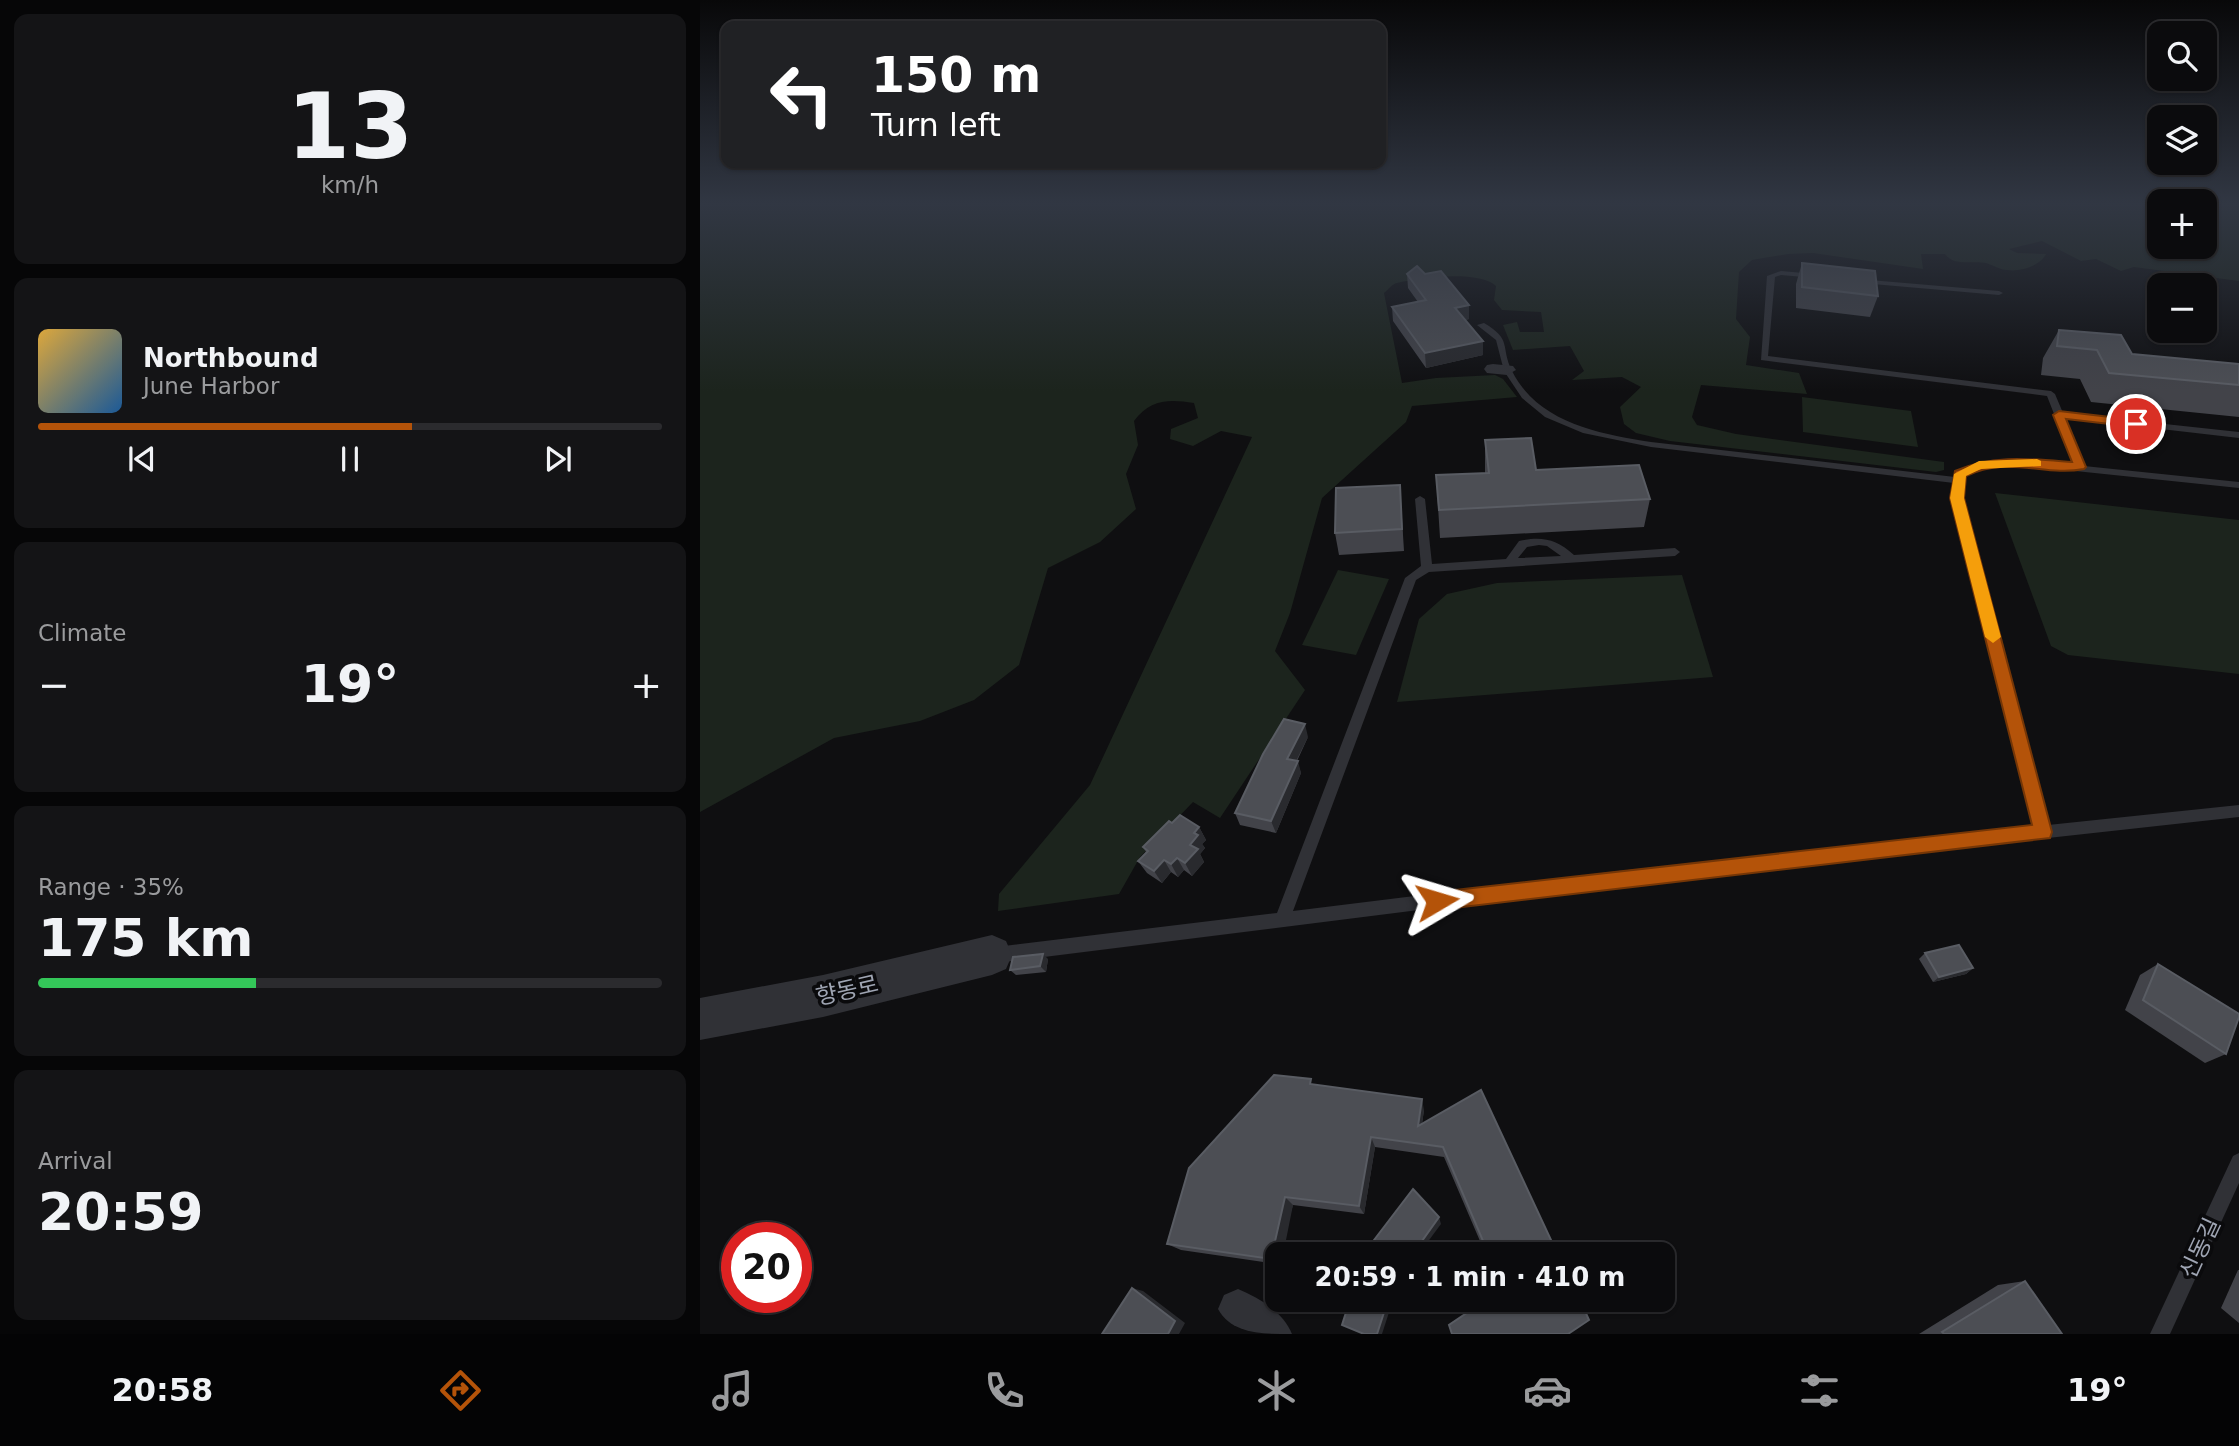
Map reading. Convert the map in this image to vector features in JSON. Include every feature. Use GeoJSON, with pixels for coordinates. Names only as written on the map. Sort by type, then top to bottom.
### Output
{"type":"FeatureCollection","features":[{"type":"Feature","properties":{"kind":"street","name":"향동로"},"geometry":{"type":"LineString","coordinates":[[700,1019],[823,996],[992,956]]}},
{"type":"Feature","properties":{"kind":"street"},"geometry":{"type":"LineString","coordinates":[[1238,1309],[1272,1334]]}},
{"type":"Feature","properties":{"kind":"lane"},"geometry":{"type":"LineString","coordinates":[[1820,277],[1781,273],[1771,276],[1764,358],[2051,394],[2080,467]]}},
{"type":"Feature","properties":{"kind":"lane"},"geometry":{"type":"LineString","coordinates":[[1845,279],[1999,293]]}},
{"type":"Feature","properties":{"kind":"lane"},"geometry":{"type":"LineString","coordinates":[[1481,325],[1494,331],[1503,345],[1500,369],[1532,405],[1566,424],[1608,437],[1959,481]]}},
{"type":"Feature","properties":{"kind":"lane"},"geometry":{"type":"LineString","coordinates":[[2059,415],[2239,435]]}},
{"type":"Feature","properties":{"kind":"lane"},"geometry":{"type":"LineString","coordinates":[[2043,832],[1957,498],[1960,474],[1979,465],[2017,462],[2239,485]]}},
{"type":"Feature","properties":{"kind":"lane"},"geometry":{"type":"LineString","coordinates":[[1420,499],[1426,568]]}},
{"type":"Feature","properties":{"kind":"lane"},"geometry":{"type":"LineString","coordinates":[[1509,563],[1523,544],[1541,540],[1555,543],[1573,559]]}},
{"type":"Feature","properties":{"kind":"lane"},"geometry":{"type":"LineString","coordinates":[[1282,920],[1411,578],[1426,568],[1675,552]]}},
{"type":"Feature","properties":{"kind":"lane"},"geometry":{"type":"LineString","coordinates":[[992,956],[1618,878],[2239,811]]}},
{"type":"Feature","properties":{"kind":"lane","name":"신동길"},"geometry":{"type":"LineString","coordinates":[[2160,1334],[2239,1162]]}},
{"type":"Feature","properties":{"kind":"shaded area"},"geometry":{"type":"Polygon","coordinates":[[[700,266],[1745,266],[1739,272],[1736,319],[1750,337],[1746,365],[1799,373],[1807,394],[1701,385],[1692,417],[1697,425],[1736,434],[1944,462],[1944,470],[1936,472],[1670,441],[1636,433],[1624,424],[1620,407],[1641,387],[1622,377],[1572,380],[1584,371],[1570,346],[1513,350],[1503,325],[1517,322],[1520,332],[1544,332],[1541,312],[1502,310],[1494,300],[1496,286],[1477,278],[1434,277],[1407,281],[1395,284],[1384,293],[1402,383],[1495,375],[1503,379],[1517,397],[1412,406],[1406,422],[1322,498],[1290,613],[1275,651],[1305,690],[1220,818],[1193,802],[1140,857],[1119,894],[998,911],[999,894],[1090,785],[1252,437],[1221,431],[1193,446],[1170,439],[1171,429],[1198,418],[1194,403],[1161,402],[1147,408],[1134,421],[1138,445],[1126,474],[1136,509],[1100,542],[1048,568],[1019,665],[974,700],[920,721],[834,738],[700,812],[700,266]]]}},
{"type":"Feature","properties":{"kind":"shaded area"},"geometry":{"type":"Polygon","coordinates":[[[1994,266],[2032,266],[2004,270],[1994,266]]]}},
{"type":"Feature","properties":{"kind":"shaded area"},"geometry":{"type":"Polygon","coordinates":[[[2111,266],[2239,266],[2239,281],[2217,278],[2217,273],[2179,273],[2134,267],[2121,271],[2111,266]]]}},
{"type":"Feature","properties":{"kind":"shaded area"},"geometry":{"type":"Polygon","coordinates":[[[1802,397],[1911,411],[1918,447],[1803,432],[1802,397]]]}},
{"type":"Feature","properties":{"kind":"shaded area"},"geometry":{"type":"Polygon","coordinates":[[[1995,493],[2239,520],[2239,674],[2068,655],[2051,646],[1995,493]]]}},
{"type":"Feature","properties":{"kind":"shaded area"},"geometry":{"type":"Polygon","coordinates":[[[1338,570],[1389,579],[1356,655],[1302,645],[1338,570]]]}},
{"type":"Feature","properties":{"kind":"shaded area"},"geometry":{"type":"Polygon","coordinates":[[[1682,575],[1713,677],[1397,702],[1419,619],[1447,594],[1497,583],[1682,575]]]}},
{"type":"Feature","properties":{"kind":"building"},"geometry":{"type":"Polygon","coordinates":[[[1417,266],[1425,274],[1441,271],[1469,305],[1455,308],[1483,341],[1425,353],[1392,307],[1426,300],[1407,274],[1417,266]]]}},
{"type":"Feature","properties":{"kind":"building"},"geometry":{"type":"Polygon","coordinates":[[[1802,266],[1875,271],[1878,296],[1802,287],[1802,266]]]}},
{"type":"Feature","properties":{"kind":"building"},"geometry":{"type":"Polygon","coordinates":[[[2059,330],[2121,335],[2132,354],[2239,364],[2239,385],[2109,373],[2097,350],[2057,346],[2059,330]]]}},
{"type":"Feature","properties":{"kind":"building"},"geometry":{"type":"Polygon","coordinates":[[[1531,438],[1536,470],[1639,465],[1650,499],[1439,510],[1436,475],[1489,473],[1485,440],[1531,438]]]}},
{"type":"Feature","properties":{"kind":"building"},"geometry":{"type":"Polygon","coordinates":[[[1400,485],[1402,529],[1335,533],[1336,488],[1400,485]]]}},
{"type":"Feature","properties":{"kind":"building"},"geometry":{"type":"Polygon","coordinates":[[[1284,719],[1305,724],[1287,759],[1298,761],[1271,821],[1235,813],[1263,754],[1284,719]]]}},
{"type":"Feature","properties":{"kind":"building"},"geometry":{"type":"Polygon","coordinates":[[[1180,815],[1199,827],[1194,833],[1198,835],[1190,845],[1198,849],[1185,863],[1177,858],[1171,864],[1164,860],[1154,871],[1138,861],[1148,851],[1143,847],[1169,821],[1172,823],[1180,815]]]}},
{"type":"Feature","properties":{"kind":"building"},"geometry":{"type":"Polygon","coordinates":[[[1959,945],[1973,968],[1939,977],[1925,953],[1959,945]]]}},
{"type":"Feature","properties":{"kind":"building"},"geometry":{"type":"Polygon","coordinates":[[[1043,954],[1040,966],[1010,970],[1013,957],[1043,954]]]}},
{"type":"Feature","properties":{"kind":"building"},"geometry":{"type":"Polygon","coordinates":[[[2158,964],[2239,1014],[2226,1054],[2143,1000],[2158,964]]]}},
{"type":"Feature","properties":{"kind":"building"},"geometry":{"type":"Polygon","coordinates":[[[1274,1075],[1311,1079],[1310,1084],[1422,1099],[1418,1126],[1481,1090],[1552,1242],[1483,1242],[1443,1147],[1371,1137],[1359,1206],[1285,1197],[1275,1242],[1265,1242],[1265,1258],[1167,1244],[1189,1168],[1274,1075]]]}},
{"type":"Feature","properties":{"kind":"building"},"geometry":{"type":"Polygon","coordinates":[[[1413,1189],[1439,1217],[1421,1242],[1373,1242],[1413,1189]]]}},
{"type":"Feature","properties":{"kind":"building"},"geometry":{"type":"Polygon","coordinates":[[[2025,1281],[2062,1334],[1942,1332],[2025,1281]]]}},
{"type":"Feature","properties":{"kind":"building"},"geometry":{"type":"Polygon","coordinates":[[[1132,1288],[1175,1321],[1168,1334],[1102,1334],[1132,1288]]]}},
{"type":"Feature","properties":{"kind":"building"},"geometry":{"type":"Polygon","coordinates":[[[1346,1312],[1384,1312],[1377,1334],[1364,1334],[1342,1325],[1346,1312]]]}},
{"type":"Feature","properties":{"kind":"building"},"geometry":{"type":"Polygon","coordinates":[[[1468,1312],[1585,1312],[1589,1320],[1568,1334],[1452,1334],[1449,1325],[1468,1312]]]}},
{"type":"Feature","properties":{"kind":"slow traffic"},"geometry":{"type":"LineString","coordinates":[[1993,637],[1957,498],[1960,474],[1979,465],[2037,463]]}},
{"type":"Feature","properties":{"kind":"route"},"geometry":{"type":"LineString","coordinates":[[1437,901],[1618,878],[2043,832],[1957,498],[1960,474],[1979,465],[2017,462],[2080,467],[2059,415],[2136,424]]}}]}
